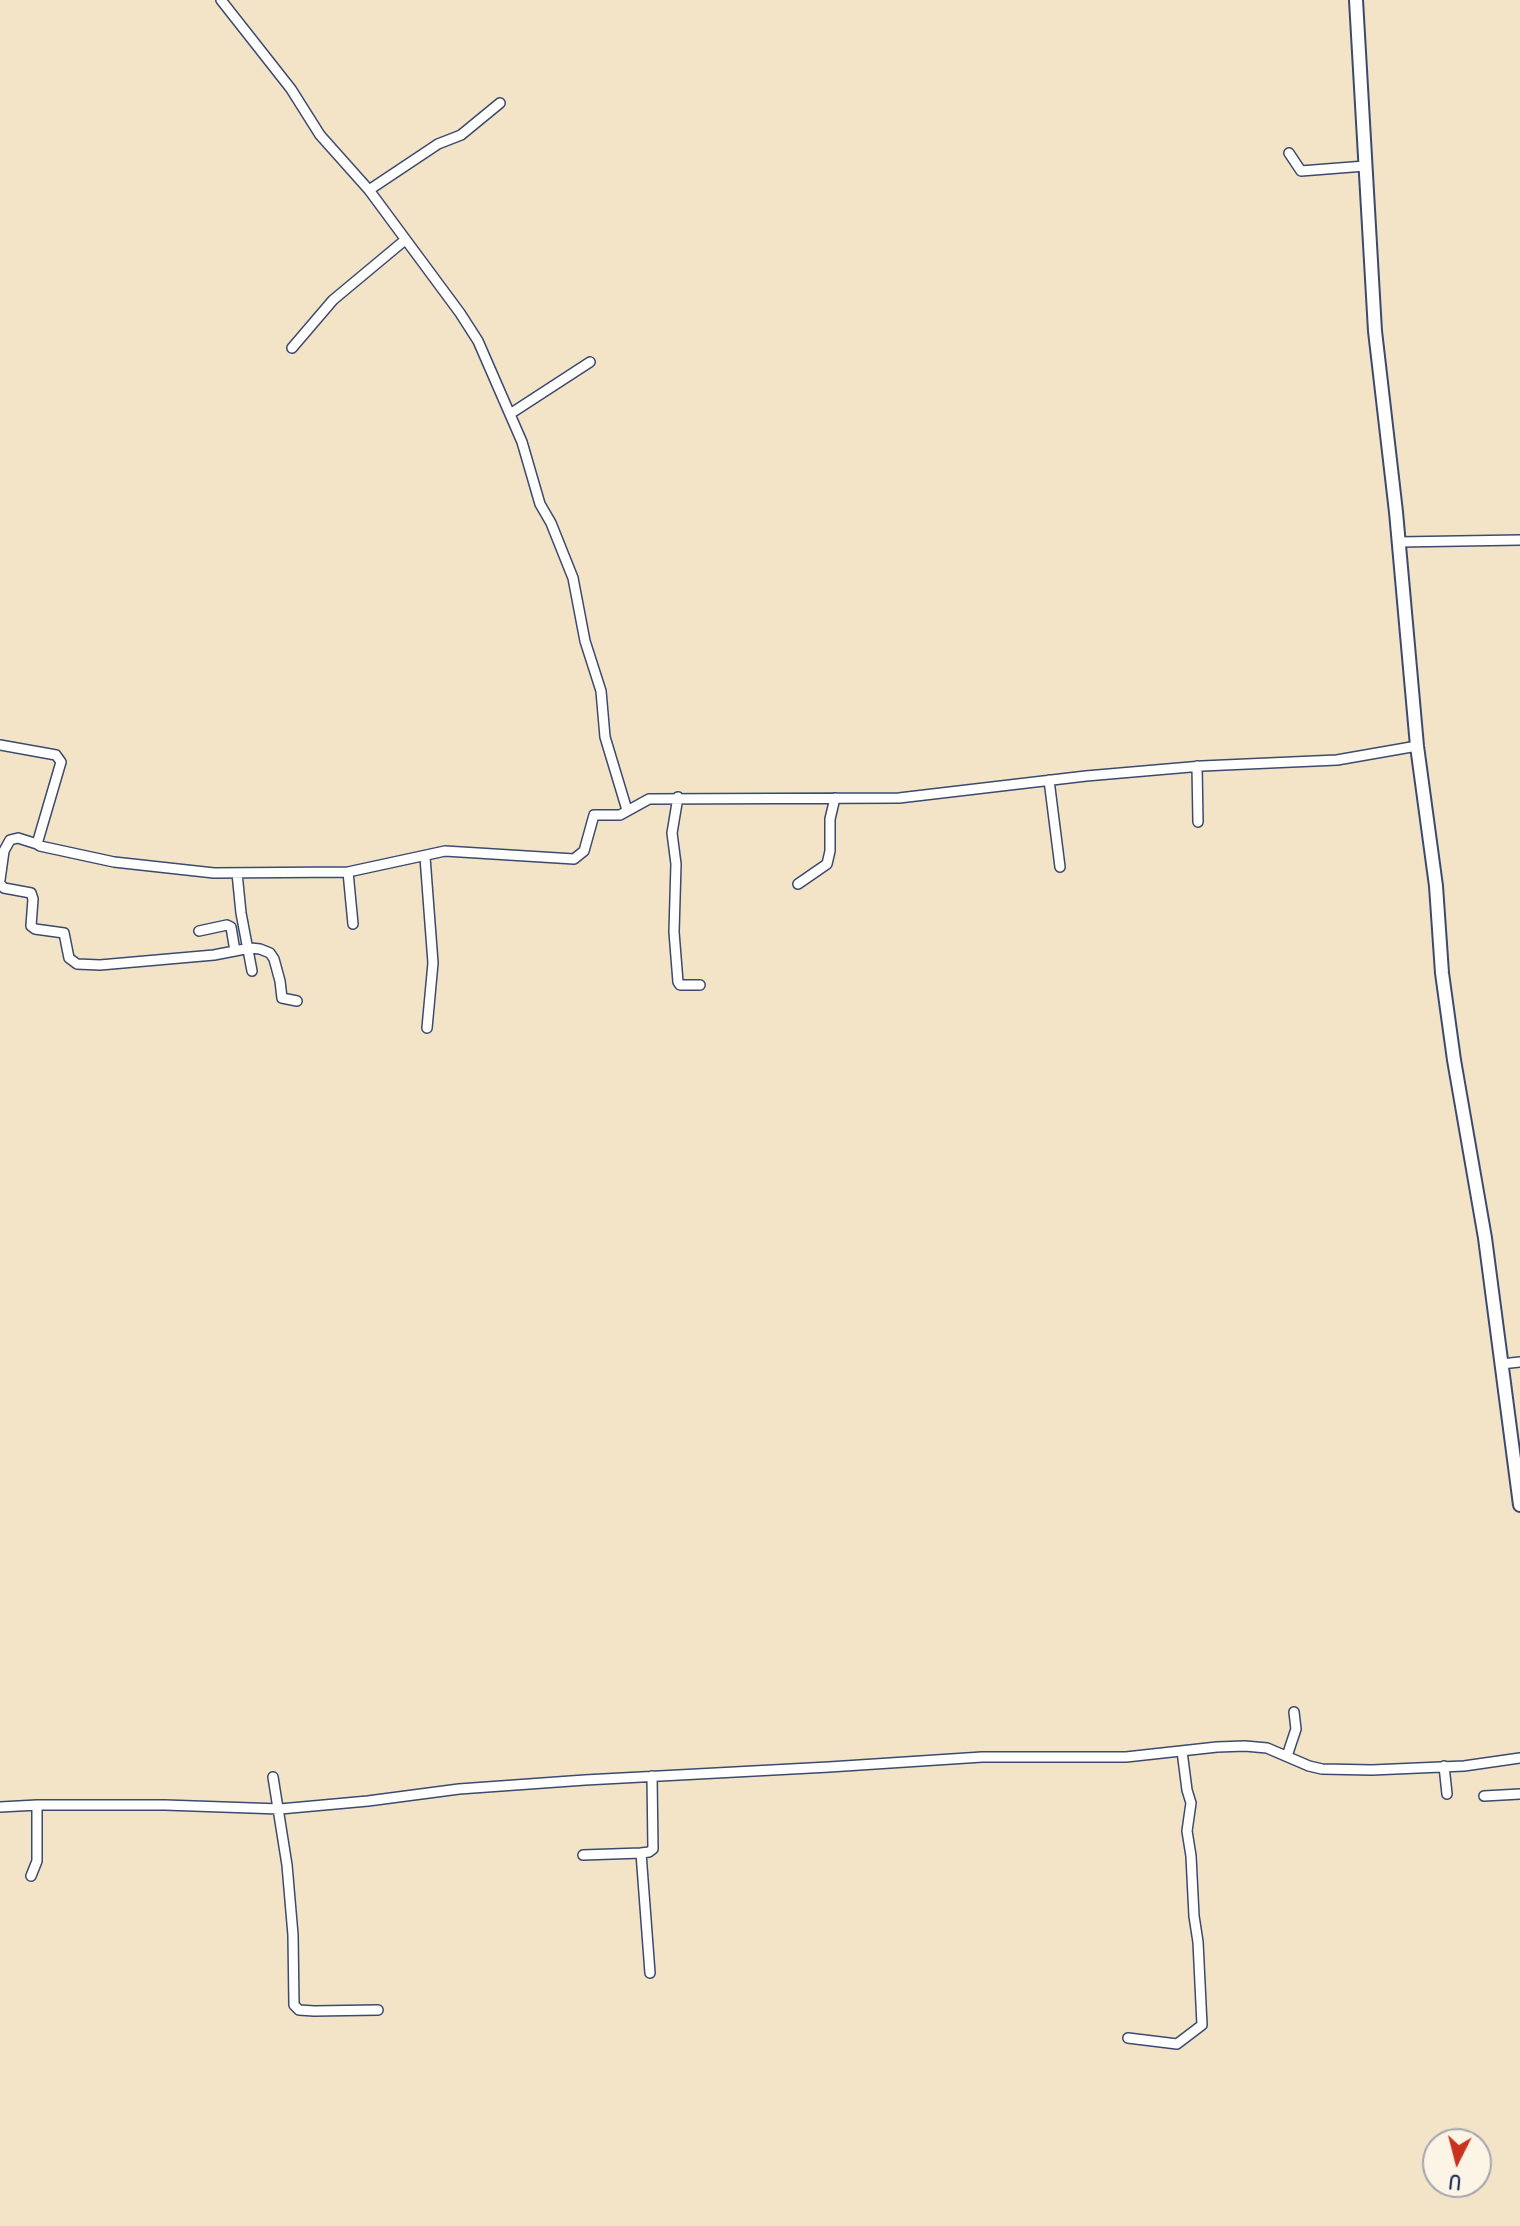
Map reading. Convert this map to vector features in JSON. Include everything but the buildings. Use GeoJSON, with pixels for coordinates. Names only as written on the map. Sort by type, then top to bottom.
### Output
{"type":"FeatureCollection","features":[{"type":"Feature","properties":{"kind":"main road"},"geometry":{"type":"LineString","coordinates":[[1356,0],[1375,331],[1417,746],[1436,886],[1442,973],[1452,1048],[1485,1238],[1520,1505]]}},
{"type":"Feature","properties":{"kind":"street"},"geometry":{"type":"LineString","coordinates":[[221,0],[291,89],[318,132],[369,190],[475,336],[510,414],[527,457],[540,504],[551,523],[573,578],[585,641],[601,691],[605,737],[626,810]]}},
{"type":"Feature","properties":{"kind":"street"},"geometry":{"type":"LineString","coordinates":[[369,190],[438,144],[461,135],[500,103]]}},
{"type":"Feature","properties":{"kind":"street"},"geometry":{"type":"LineString","coordinates":[[1289,153],[1301,171],[1365,166]]}},
{"type":"Feature","properties":{"kind":"street"},"geometry":{"type":"LineString","coordinates":[[292,348],[333,300],[405,240]]}},
{"type":"Feature","properties":{"kind":"street"},"geometry":{"type":"LineString","coordinates":[[510,414],[590,362]]}},
{"type":"Feature","properties":{"kind":"street"},"geometry":{"type":"LineString","coordinates":[[1398,542],[1520,540]]}},
{"type":"Feature","properties":{"kind":"street"},"geometry":{"type":"LineString","coordinates":[[0,745],[56,755],[61,762],[37,844]]}},
{"type":"Feature","properties":{"kind":"street"},"geometry":{"type":"LineString","coordinates":[[297,1001],[282,998],[278,973],[270,953],[260,948],[214,956],[100,965],[78,964],[69,958],[64,933],[35,929],[31,926],[31,893],[4,888],[0,882],[4,851],[10,840],[18,838],[68,854],[114,862],[195,872],[237,873],[348,872],[447,851],[576,859],[584,851],[594,815],[620,815],[645,800],[678,797],[899,798],[1197,766],[1323,761],[1417,746]]}},
{"type":"Feature","properties":{"kind":"street"},"geometry":{"type":"LineString","coordinates":[[1197,766],[1198,822]]}},
{"type":"Feature","properties":{"kind":"street"},"geometry":{"type":"LineString","coordinates":[[1049,780],[1060,867]]}},
{"type":"Feature","properties":{"kind":"street"},"geometry":{"type":"LineString","coordinates":[[678,797],[672,833],[676,864],[674,932],[678,982],[680,985],[701,985]]}},
{"type":"Feature","properties":{"kind":"street"},"geometry":{"type":"LineString","coordinates":[[798,884],[827,864],[830,851],[830,819],[835,798]]}},
{"type":"Feature","properties":{"kind":"street"},"geometry":{"type":"LineString","coordinates":[[425,857],[433,963],[427,1028]]}},
{"type":"Feature","properties":{"kind":"street"},"geometry":{"type":"LineString","coordinates":[[348,872],[353,924]]}},
{"type":"Feature","properties":{"kind":"street"},"geometry":{"type":"LineString","coordinates":[[237,873],[252,971]]}},
{"type":"Feature","properties":{"kind":"street"},"geometry":{"type":"LineString","coordinates":[[199,931],[231,927],[235,951]]}},
{"type":"Feature","properties":{"kind":"street"},"geometry":{"type":"LineString","coordinates":[[1501,1364],[1520,1362]]}},
{"type":"Feature","properties":{"kind":"street"},"geometry":{"type":"LineString","coordinates":[[1289,1752],[1297,1729],[1294,1712]]}},
{"type":"Feature","properties":{"kind":"street"},"geometry":{"type":"LineString","coordinates":[[0,1807],[368,1801],[459,1788],[982,1757],[1126,1757],[1245,1746],[1289,1752],[1309,1766],[1322,1769],[1372,1770],[1444,1766],[1520,1758]]}},
{"type":"Feature","properties":{"kind":"street"},"geometry":{"type":"LineString","coordinates":[[1128,2038],[1177,2044],[1202,2025],[1198,1942],[1187,1836],[1191,1803],[1182,1751]]}},
{"type":"Feature","properties":{"kind":"street"},"geometry":{"type":"LineString","coordinates":[[1444,1766],[1447,1794]]}},
{"type":"Feature","properties":{"kind":"street"},"geometry":{"type":"LineString","coordinates":[[583,1855],[652,1851],[652,1776]]}},
{"type":"Feature","properties":{"kind":"street"},"geometry":{"type":"LineString","coordinates":[[273,1777],[291,1915],[294,2005],[299,2010],[314,2011],[378,2010]]}},
{"type":"Feature","properties":{"kind":"street"},"geometry":{"type":"LineString","coordinates":[[1484,1796],[1520,1794]]}},
{"type":"Feature","properties":{"kind":"street"},"geometry":{"type":"LineString","coordinates":[[32,1877],[37,1861],[37,1805]]}},
{"type":"Feature","properties":{"kind":"street"},"geometry":{"type":"LineString","coordinates":[[640,1853],[650,1973]]}}]}
